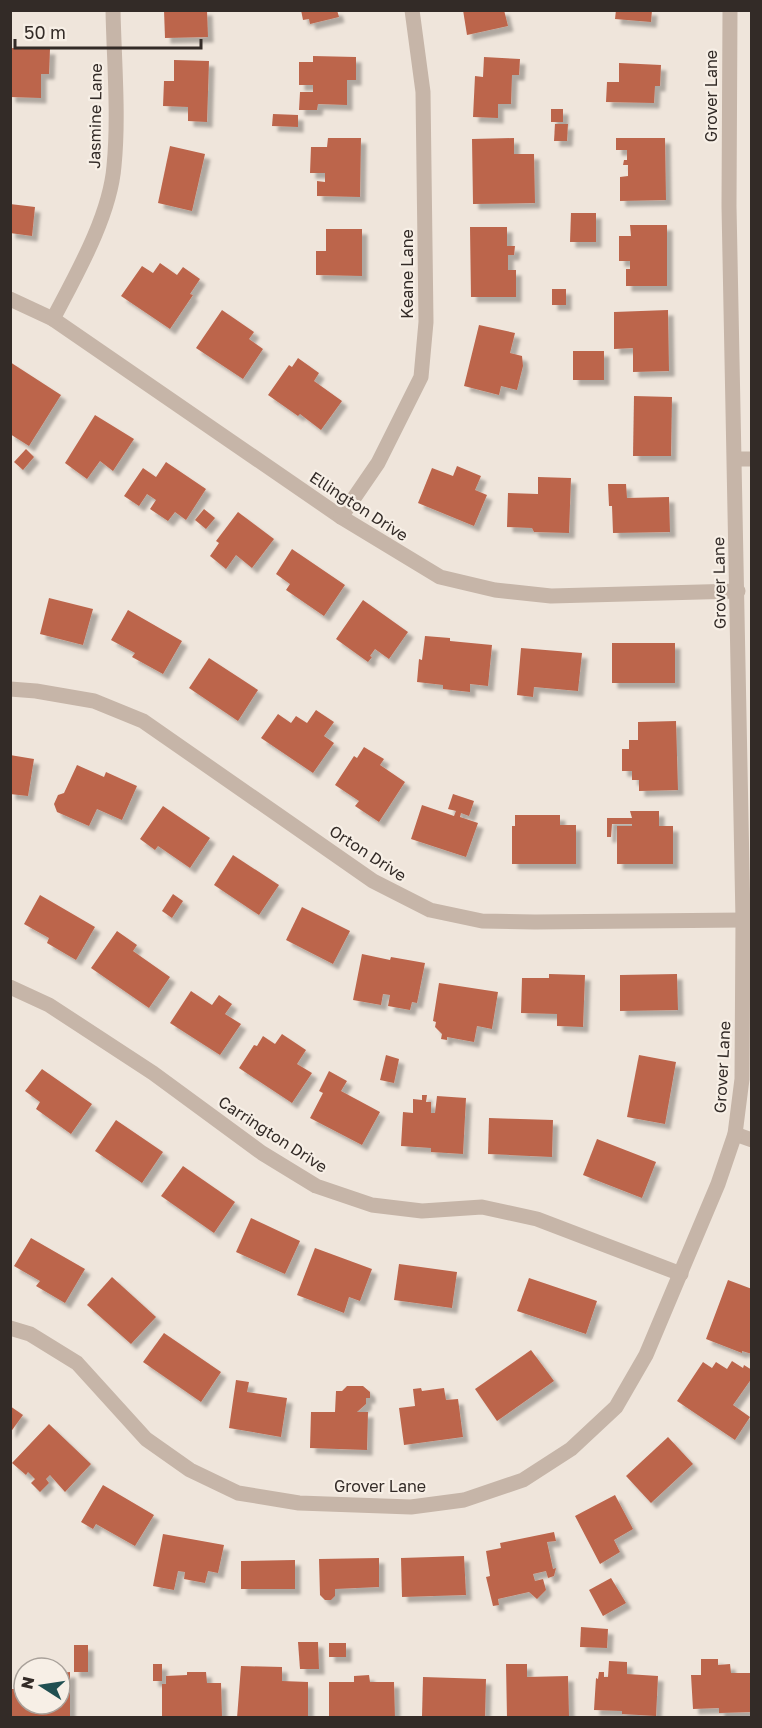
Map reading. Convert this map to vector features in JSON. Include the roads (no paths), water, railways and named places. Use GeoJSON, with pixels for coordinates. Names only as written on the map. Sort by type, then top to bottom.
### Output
{"type":"FeatureCollection","features":[{"type":"Feature","properties":{"kind":"street","name":"Jasmine Lane"},"geometry":{"type":"LineString","coordinates":[[53,319],[102,216],[114,168],[113,10]]}},
{"type":"Feature","properties":{"kind":"street","name":"Keane Lane"},"geometry":{"type":"LineString","coordinates":[[341,517],[378,464],[421,377],[426,322],[423,92],[412,10]]}},
{"type":"Feature","properties":{"kind":"street","name":"Grover Lane"},"geometry":{"type":"LineString","coordinates":[[10,1328],[30,1334],[77,1363],[147,1439],[190,1470],[238,1493],[299,1503],[411,1507],[464,1500],[523,1480],[571,1449],[616,1407],[646,1355],[718,1184],[735,1134],[742,1079],[743,920],[729,206],[730,10]]}},
{"type":"Feature","properties":{"kind":"street","name":"Ellington Drive"},"geometry":{"type":"LineString","coordinates":[[10,299],[53,319],[341,517],[440,577],[495,590],[551,596],[738,591]]}},
{"type":"Feature","properties":{"kind":"street"},"geometry":{"type":"LineString","coordinates":[[735,459],[752,459]]}},
{"type":"Feature","properties":{"kind":"street","name":"Orton Drive"},"geometry":{"type":"LineString","coordinates":[[10,689],[94,701],[143,721],[373,881],[430,910],[482,921],[743,920]]}},
{"type":"Feature","properties":{"kind":"street","name":"Carrington Drive"},"geometry":{"type":"LineString","coordinates":[[10,987],[49,1005],[153,1073],[262,1153],[316,1186],[372,1205],[422,1211],[483,1207],[537,1219],[681,1274]]}},
{"type":"Feature","properties":{"kind":"street"},"geometry":{"type":"LineString","coordinates":[[735,1134],[752,1140]]}}]}
